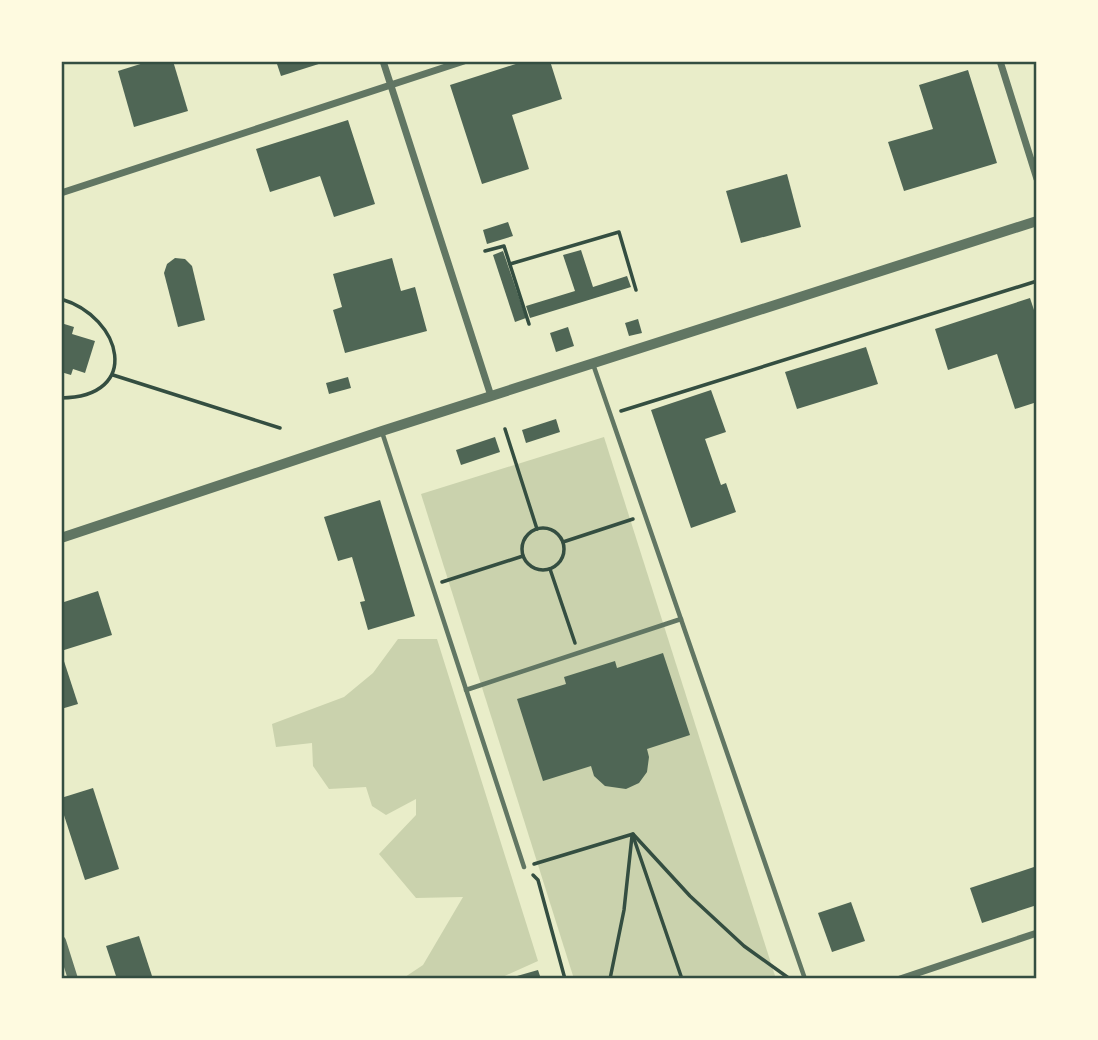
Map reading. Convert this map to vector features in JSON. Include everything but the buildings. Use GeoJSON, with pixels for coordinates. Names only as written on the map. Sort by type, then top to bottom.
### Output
{"type":"FeatureCollection","features":[{"type":"Feature","properties":{"kind":"street"},"geometry":{"type":"LineString","coordinates":[[383,61],[491,396]]}},
{"type":"Feature","properties":{"kind":"street"},"geometry":{"type":"LineString","coordinates":[[61,192],[464,61]]}},
{"type":"Feature","properties":{"kind":"street"},"geometry":{"type":"LineString","coordinates":[[1000,61],[1037,179]]}},
{"type":"Feature","properties":{"kind":"street"},"geometry":{"type":"LineString","coordinates":[[61,538],[382,431],[1037,220]]}},
{"type":"Feature","properties":{"kind":"street"},"geometry":{"type":"LineString","coordinates":[[900,979],[1037,933]]}},
{"type":"Feature","properties":{"kind":"street"},"geometry":{"type":"LineString","coordinates":[[61,942],[73,979]]}},
{"type":"Feature","properties":{"kind":"lane"},"geometry":{"type":"LineString","coordinates":[[593,363],[805,979]]}},
{"type":"Feature","properties":{"kind":"lane"},"geometry":{"type":"LineString","coordinates":[[382,431],[524,867]]}},
{"type":"Feature","properties":{"kind":"lane"},"geometry":{"type":"LineString","coordinates":[[466,690],[681,620]]}},
{"type":"Feature","properties":{"kind":"path"},"geometry":{"type":"LineString","coordinates":[[510,264],[619,232],[636,289]]}},
{"type":"Feature","properties":{"kind":"path"},"geometry":{"type":"LineString","coordinates":[[485,251],[504,246],[529,324]]}},
{"type":"Feature","properties":{"kind":"path"},"geometry":{"type":"LineString","coordinates":[[610,415],[1037,281]]}},
{"type":"Feature","properties":{"kind":"path"},"geometry":{"type":"LineString","coordinates":[[61,299],[85,308],[103,326],[116,360],[110,380],[86,395],[61,398]]}},
{"type":"Feature","properties":{"kind":"path"},"geometry":{"type":"LineString","coordinates":[[113,375],[279,428]]}},
{"type":"Feature","properties":{"kind":"path"},"geometry":{"type":"LineString","coordinates":[[505,429],[537,529]]}},
{"type":"Feature","properties":{"kind":"path"},"geometry":{"type":"LineString","coordinates":[[563,542],[645,515]]}},
{"type":"Feature","properties":{"kind":"path"},"geometry":{"type":"LineString","coordinates":[[537,529],[553,530],[563,542],[562,558],[550,569],[534,568],[523,556],[523,542],[537,529]]}},
{"type":"Feature","properties":{"kind":"path"},"geometry":{"type":"LineString","coordinates":[[432,586],[523,556]]}},
{"type":"Feature","properties":{"kind":"path"},"geometry":{"type":"LineString","coordinates":[[550,569],[578,653]]}},
{"type":"Feature","properties":{"kind":"path"},"geometry":{"type":"LineString","coordinates":[[524,867],[633,834]]}},
{"type":"Feature","properties":{"kind":"path"},"geometry":{"type":"LineString","coordinates":[[610,979],[624,910],[633,834]]}},
{"type":"Feature","properties":{"kind":"path"},"geometry":{"type":"LineString","coordinates":[[633,834],[682,979]]}},
{"type":"Feature","properties":{"kind":"path"},"geometry":{"type":"LineString","coordinates":[[633,834],[690,896],[744,946],[790,979]]}},
{"type":"Feature","properties":{"kind":"path"},"geometry":{"type":"LineString","coordinates":[[524,867],[538,880],[565,979]]}},
{"type":"Feature","properties":{"kind":"green space"},"geometry":{"type":"Polygon","coordinates":[[[604,437],[776,979],[574,979],[421,494],[604,437]]]}},
{"type":"Feature","properties":{"kind":"green space"},"geometry":{"type":"Polygon","coordinates":[[[398,639],[437,639],[538,961],[498,979],[402,979],[423,965],[463,897],[416,898],[379,854],[416,815],[416,799],[386,815],[372,806],[366,787],[329,789],[313,766],[312,743],[276,747],[272,724],[344,697],[373,673],[398,639]]]}}]}
